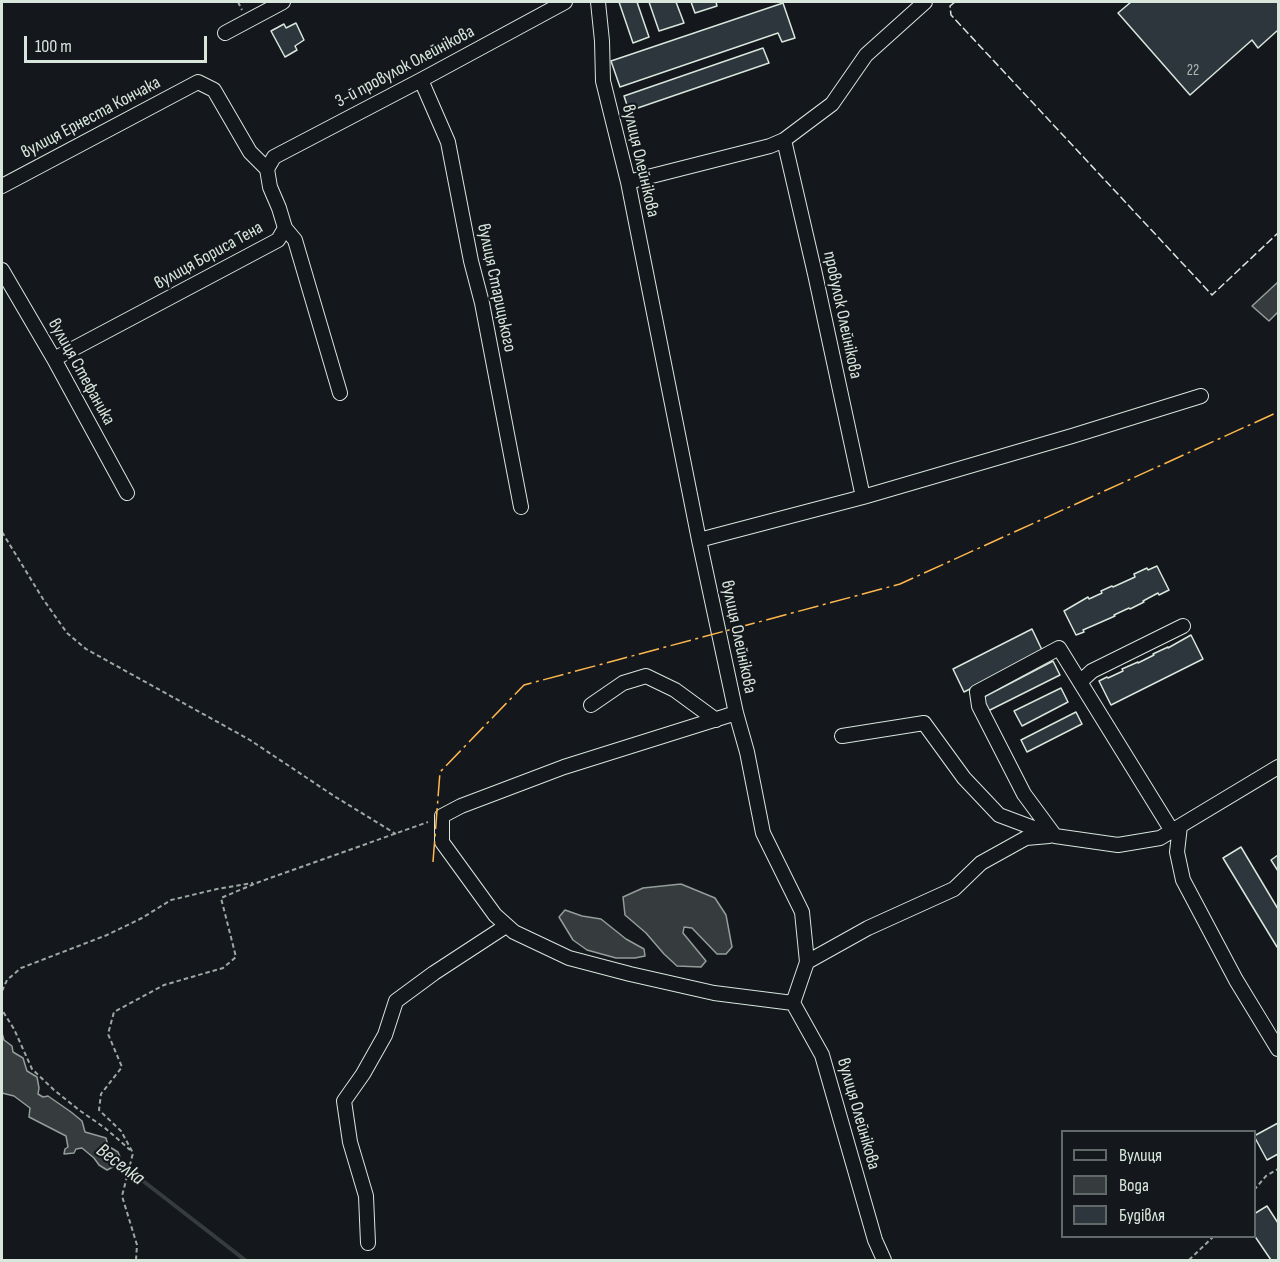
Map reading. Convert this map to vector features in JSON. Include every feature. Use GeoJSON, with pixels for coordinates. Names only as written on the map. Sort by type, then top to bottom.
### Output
{"type":"FeatureCollection","features":[{"type":"Feature","properties":{"kind":"street"},"geometry":{"type":"LineString","coordinates":[[225,33],[283,2]]}},
{"type":"Feature","properties":{"kind":"street","name":"3-й провулок Олейнікова"},"geometry":{"type":"LineString","coordinates":[[267,169],[274,157],[566,2]]}},
{"type":"Feature","properties":{"kind":"street","name":"вулиця Олейнікова"},"geometry":{"type":"LineString","coordinates":[[598,2],[603,81],[628,182],[736,713],[747,752],[763,833],[802,912],[807,963],[793,1003],[822,1055],[875,1240],[884,1260]]}},
{"type":"Feature","properties":{"kind":"street"},"geometry":{"type":"LineString","coordinates":[[628,182],[770,146],[784,140],[832,104],[866,55],[925,2]]}},
{"type":"Feature","properties":{"kind":"street","name":"вулиця Старицького"},"geometry":{"type":"LineString","coordinates":[[421,80],[448,142],[521,507]]}},
{"type":"Feature","properties":{"kind":"street","name":"вулиця Бориса Тена"},"geometry":{"type":"LineString","coordinates":[[54,359],[278,240],[285,228],[270,187],[267,169],[250,152],[214,90],[198,82]]}},
{"type":"Feature","properties":{"kind":"street","name":"вулиця Ернеста Кончака"},"geometry":{"type":"LineString","coordinates":[[2,186],[198,82]]}},
{"type":"Feature","properties":{"kind":"street","name":"провулок Олейнікова"},"geometry":{"type":"LineString","coordinates":[[784,140],[863,497]]}},
{"type":"Feature","properties":{"kind":"street"},"geometry":{"type":"LineString","coordinates":[[285,228],[295,240],[340,393]]}},
{"type":"Feature","properties":{"kind":"street","name":"вулиця Стефаника"},"geometry":{"type":"LineString","coordinates":[[2,270],[54,359],[127,493]]}},
{"type":"Feature","properties":{"kind":"street"},"geometry":{"type":"LineString","coordinates":[[699,540],[863,497],[1201,396]]}},
{"type":"Feature","properties":{"kind":"street"},"geometry":{"type":"LineString","coordinates":[[1080,682],[1092,670],[1183,626]]}},
{"type":"Feature","properties":{"kind":"street"},"geometry":{"type":"LineString","coordinates":[[1055,836],[1024,794],[979,706],[977,692],[1059,648],[1176,829],[1176,852],[1183,880],[1236,980],[1278,1049]]}},
{"type":"Feature","properties":{"kind":"street"},"geometry":{"type":"LineString","coordinates":[[591,705],[622,683],[646,676],[675,690],[716,720]]}},
{"type":"Feature","properties":{"kind":"street"},"geometry":{"type":"LineString","coordinates":[[736,713],[564,767],[461,806],[442,816],[442,842],[495,915],[506,926],[569,958],[714,993],[793,1003]]}},
{"type":"Feature","properties":{"kind":"street"},"geometry":{"type":"LineString","coordinates":[[842,736],[924,723],[964,778],[999,815],[1055,836]]}},
{"type":"Feature","properties":{"kind":"street"},"geometry":{"type":"LineString","coordinates":[[807,963],[868,928],[954,889],[981,863],[1026,838],[1055,836],[1118,844],[1160,838],[1278,767]]}},
{"type":"Feature","properties":{"kind":"street"},"geometry":{"type":"LineString","coordinates":[[368,1243],[366,1196],[350,1142],[344,1101],[363,1074],[385,1035],[396,1001],[506,926]]}},
{"type":"Feature","properties":{"kind":"path"},"geometry":{"type":"LineString","coordinates":[[2,532],[68,633],[86,649],[250,740],[396,834]]}},
{"type":"Feature","properties":{"kind":"path"},"geometry":{"type":"LineString","coordinates":[[136,1260],[137,1245],[122,1196],[133,1154],[122,1131],[99,1110],[101,1094],[122,1067],[108,1034],[114,1012],[164,985],[223,968],[236,957],[220,898],[442,816]]}},
{"type":"Feature","properties":{"kind":"path"},"geometry":{"type":"LineString","coordinates":[[2,991],[7,980],[21,968],[107,934],[142,918],[171,900],[259,882]]}},
{"type":"Feature","properties":{"kind":"path"},"geometry":{"type":"LineString","coordinates":[[2,1008],[33,1069],[54,1090],[113,1134],[133,1154]]}},
{"type":"Feature","properties":{"kind":"path"},"geometry":{"type":"LineString","coordinates":[[1256,1188],[1266,1176],[1278,1169]]}},
{"type":"Feature","properties":{"kind":"path"},"geometry":{"type":"LineString","coordinates":[[1189,1260],[1212,1238]]}},
{"type":"Feature","properties":{"kind":"water"},"geometry":{"type":"Polygon","coordinates":[[[1278,282],[1278,312],[1269,321],[1252,306],[1278,282]]]}},
{"type":"Feature","properties":{"kind":"water"},"geometry":{"type":"Polygon","coordinates":[[[681,884],[715,898],[726,915],[732,947],[726,954],[717,954],[692,928],[684,927],[683,933],[706,961],[701,967],[677,966],[646,933],[625,915],[623,897],[643,888],[681,884]]]}},
{"type":"Feature","properties":{"kind":"water"},"geometry":{"type":"Polygon","coordinates":[[[565,910],[601,919],[626,939],[644,949],[645,956],[616,958],[587,950],[573,940],[559,917],[565,910]]]}},
{"type":"Feature","properties":{"kind":"water"},"geometry":{"type":"Polygon","coordinates":[[[2,1033],[4,1040],[12,1046],[13,1052],[23,1058],[27,1071],[37,1077],[38,1094],[43,1097],[48,1096],[71,1112],[82,1121],[85,1132],[106,1138],[108,1146],[118,1152],[120,1157],[117,1165],[107,1170],[82,1148],[76,1149],[74,1153],[64,1154],[68,1147],[66,1136],[29,1117],[30,1108],[14,1096],[2,1093],[2,1033]]]}},
{"type":"Feature","properties":{"kind":"building"},"geometry":{"type":"Polygon","coordinates":[[[619,2],[637,2],[649,37],[633,43],[619,2]]]}},
{"type":"Feature","properties":{"kind":"building"},"geometry":{"type":"Polygon","coordinates":[[[649,2],[676,2],[684,23],[659,31],[649,2]]]}},
{"type":"Feature","properties":{"kind":"building"},"geometry":{"type":"Polygon","coordinates":[[[691,2],[716,2],[717,6],[695,13],[691,2]]]}},
{"type":"Feature","properties":{"kind":"building"},"geometry":{"type":"Polygon","coordinates":[[[1131,2],[1278,2],[1278,30],[1258,48],[1252,40],[1190,95],[1118,13],[1131,2]]]}},
{"type":"Feature","properties":{"kind":"building"},"geometry":{"type":"Polygon","coordinates":[[[783,3],[795,38],[782,42],[778,33],[620,87],[611,61],[783,3]]]}},
{"type":"Feature","properties":{"kind":"building"},"geometry":{"type":"Polygon","coordinates":[[[296,23],[304,40],[295,46],[297,50],[285,57],[271,31],[284,24],[286,28],[296,23]]]}},
{"type":"Feature","properties":{"kind":"building"},"geometry":{"type":"Polygon","coordinates":[[[763,48],[769,63],[629,111],[624,96],[763,48]]]}},
{"type":"Feature","properties":{"kind":"building"},"geometry":{"type":"Polygon","coordinates":[[[1157,566],[1169,590],[1159,595],[1158,593],[1076,635],[1064,611],[1088,597],[1089,599],[1102,593],[1101,591],[1135,577],[1134,574],[1157,566]]]}},
{"type":"Feature","properties":{"kind":"building"},"geometry":{"type":"Polygon","coordinates":[[[1032,629],[1043,652],[964,692],[953,669],[1032,629]]]}},
{"type":"Feature","properties":{"kind":"building"},"geometry":{"type":"Polygon","coordinates":[[[1191,635],[1203,659],[1111,705],[1099,681],[1191,635]]]}},
{"type":"Feature","properties":{"kind":"building"},"geometry":{"type":"Polygon","coordinates":[[[1053,661],[1060,675],[988,711],[982,698],[1053,661]]]}},
{"type":"Feature","properties":{"kind":"building"},"geometry":{"type":"Polygon","coordinates":[[[1061,688],[1068,702],[1022,726],[1014,711],[1061,688]]]}},
{"type":"Feature","properties":{"kind":"building"},"geometry":{"type":"Polygon","coordinates":[[[1076,712],[1082,724],[1027,752],[1021,740],[1076,712]]]}},
{"type":"Feature","properties":{"kind":"building"},"geometry":{"type":"Polygon","coordinates":[[[1241,847],[1278,909],[1277,947],[1223,858],[1241,847]]]}},
{"type":"Feature","properties":{"kind":"building"},"geometry":{"type":"Polygon","coordinates":[[[1278,855],[1278,871],[1271,860],[1278,855]]]}},
{"type":"Feature","properties":{"kind":"building"},"geometry":{"type":"Polygon","coordinates":[[[1278,1123],[1278,1154],[1267,1160],[1256,1140],[1256,1135],[1278,1123]]]}},
{"type":"Feature","properties":{"kind":"building"},"geometry":{"type":"Polygon","coordinates":[[[1267,1206],[1278,1223],[1278,1260],[1271,1260],[1256,1238],[1256,1213],[1267,1206]]]}},
{"type":"Feature","properties":{"kind":"waterway","name":"Веселка"},"geometry":{"type":"LineString","coordinates":[[116,1160],[245,1260]]}},
{"type":"Feature","properties":{"kind":"fence"},"geometry":{"type":"LineString","coordinates":[[955,2],[950,6],[951,15],[1212,295],[1278,233]]}},
{"type":"Feature","properties":{"kind":"power"},"geometry":{"type":"LineString","coordinates":[[433,862],[440,772],[524,685],[900,584],[1278,412]]}}]}
